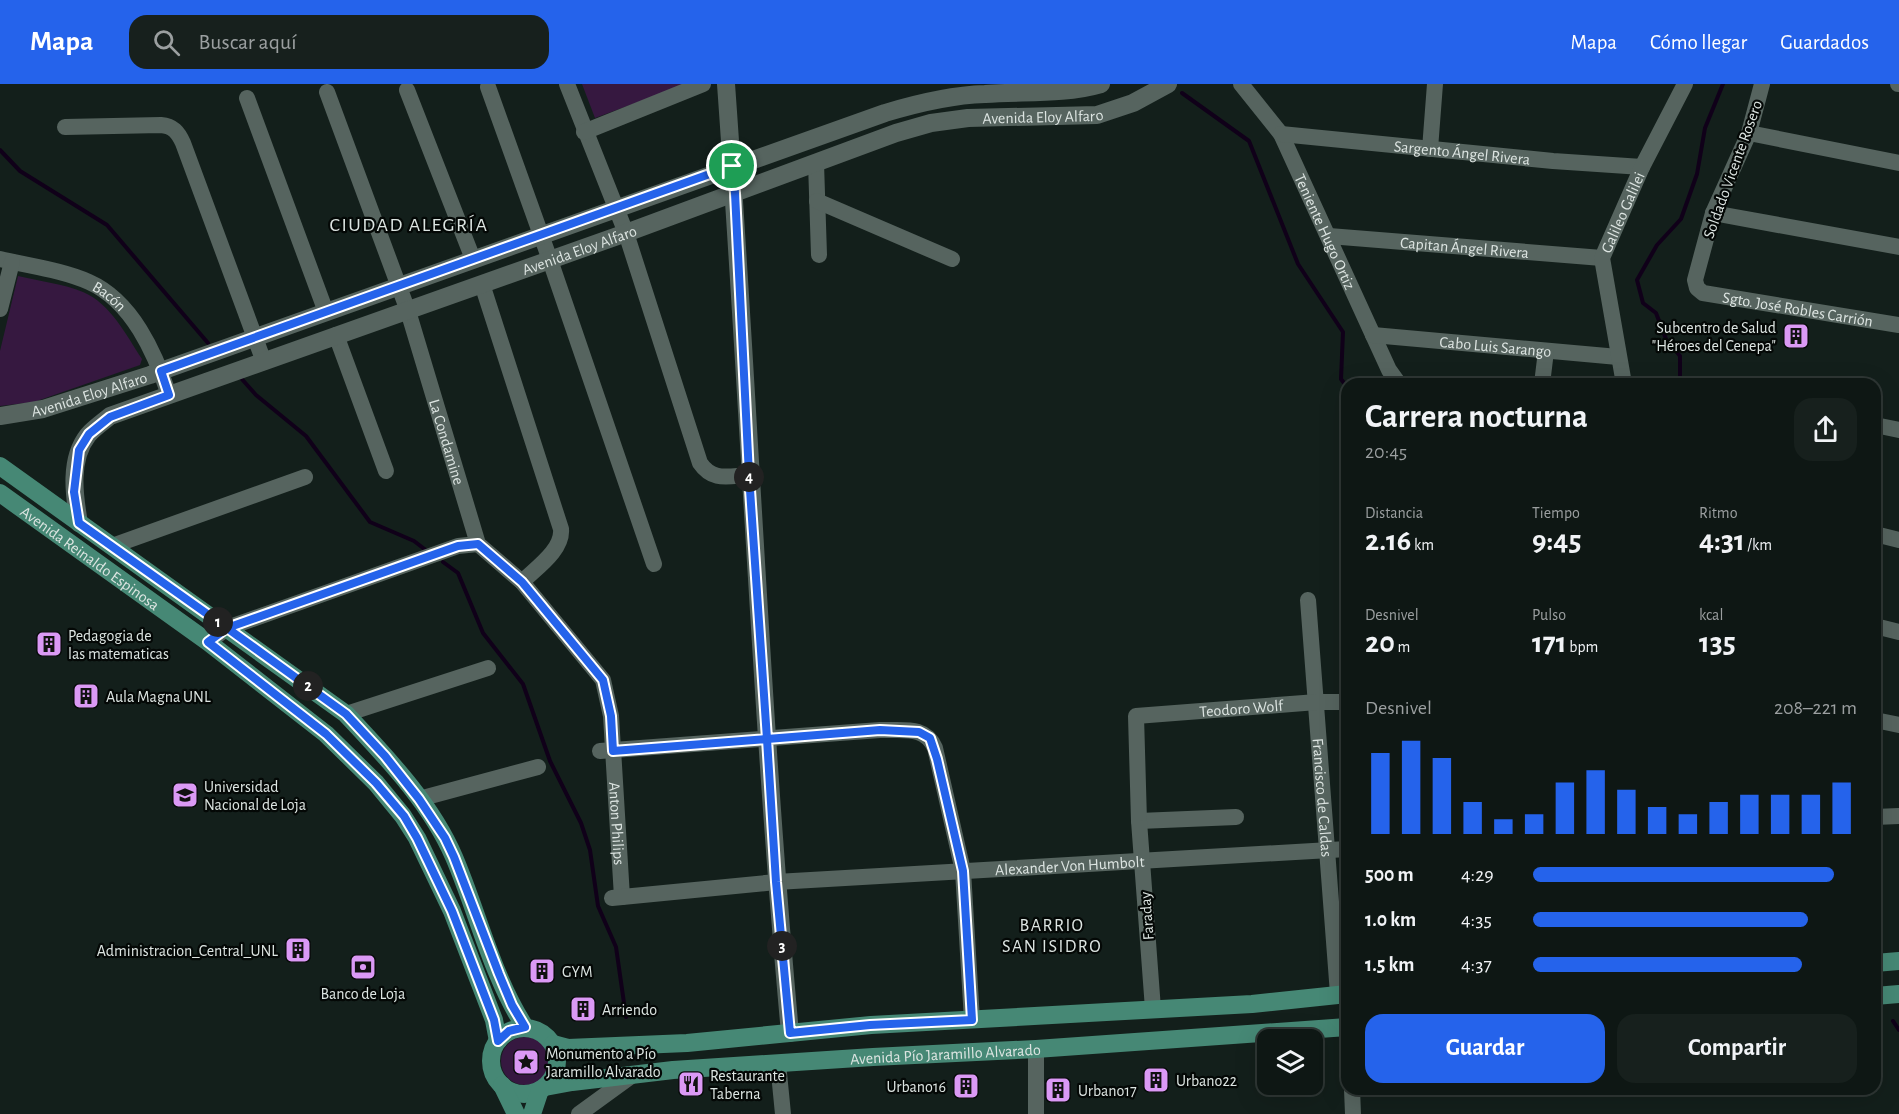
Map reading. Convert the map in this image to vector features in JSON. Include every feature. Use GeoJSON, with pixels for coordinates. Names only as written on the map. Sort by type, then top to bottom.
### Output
{"type":"FeatureCollection","features":[{"type":"Feature","properties":{"kind":"main road","name":"Avenida Reinaldo Espinosa"},"geometry":{"type":"LineString","coordinates":[[0,466],[346,714],[385,756],[419,799],[445,838],[512,1005],[525,1027]]}},
{"type":"Feature","properties":{"kind":"main road","name":"Avenida Reinaldo Espinosa"},"geometry":{"type":"LineString","coordinates":[[0,493],[208,642],[326,734],[376,783],[404,816],[452,911],[494,1020],[498,1041]]}},
{"type":"Feature","properties":{"kind":"main road"},"geometry":{"type":"LineString","coordinates":[[1881,962],[1899,961]]}},
{"type":"Feature","properties":{"kind":"main road","name":"Avenida Pío Jaramillo Alvarado"},"geometry":{"type":"LineString","coordinates":[[553,1044],[568,1048],[687,1042],[870,1025],[1252,1004],[1341,994]]}},
{"type":"Feature","properties":{"kind":"main road"},"geometry":{"type":"LineString","coordinates":[[1881,996],[1899,994]]}},
{"type":"Feature","properties":{"kind":"main road"},"geometry":{"type":"LineString","coordinates":[[1252,1004],[1255,1034]]}},
{"type":"Feature","properties":{"kind":"main road"},"geometry":{"type":"LineString","coordinates":[[1065,1015],[1067,1046]]}},
{"type":"Feature","properties":{"kind":"main road"},"geometry":{"type":"LineString","coordinates":[[870,1025],[873,1057]]}},
{"type":"Feature","properties":{"kind":"main road"},"geometry":{"type":"LineString","coordinates":[[502,1086],[512,1092],[523,1094],[543,1088],[551,1081],[557,1067],[556,1051],[553,1044],[539,1030],[525,1027],[509,1031],[498,1041],[492,1054],[491,1066],[495,1077],[516,1114]]}},
{"type":"Feature","properties":{"kind":"main road","name":"Avenida Pío Jaramillo Alvarado"},"geometry":{"type":"LineString","coordinates":[[543,1088],[635,1074],[690,1069],[1036,1049],[1341,1027]]}},
{"type":"Feature","properties":{"kind":"main road"},"geometry":{"type":"LineString","coordinates":[[687,1042],[690,1069]]}},
{"type":"Feature","properties":{"kind":"main road"},"geometry":{"type":"LineString","coordinates":[[532,1114],[543,1088]]}},
{"type":"Feature","properties":{"kind":"street"},"geometry":{"type":"LineString","coordinates":[[567,84],[584,132],[626,233],[700,463],[711,475],[722,477],[749,475]]}},
{"type":"Feature","properties":{"kind":"street"},"geometry":{"type":"LineString","coordinates":[[584,132],[703,84]]}},
{"type":"Feature","properties":{"kind":"street"},"geometry":{"type":"LineString","coordinates":[[726,84],[735,193],[749,475],[776,882],[790,1033]]}},
{"type":"Feature","properties":{"kind":"street","name":"Avenida Eloy Alfaro"},"geometry":{"type":"LineString","coordinates":[[0,416],[43,409],[161,371],[896,109],[931,100],[988,93],[1062,92],[1101,84]]}},
{"type":"Feature","properties":{"kind":"street","name":"Avenida Eloy Alfaro"},"geometry":{"type":"LineString","coordinates":[[79,523],[74,492],[79,450],[89,434],[110,417],[626,233],[896,133],[968,118],[1097,115],[1133,103],[1168,84]]}},
{"type":"Feature","properties":{"kind":"street","name":"Teniente Hugo Ortiz"},"geometry":{"type":"LineString","coordinates":[[1241,84],[1281,134],[1389,370],[1395,378]]}},
{"type":"Feature","properties":{"kind":"street"},"geometry":{"type":"LineString","coordinates":[[1430,149],[1435,84]]}},
{"type":"Feature","properties":{"kind":"street","name":"Galileo Galilei"},"geometry":{"type":"LineString","coordinates":[[1623,378],[1602,258],[1642,167],[1685,84]]}},
{"type":"Feature","properties":{"kind":"street","name":"Soldado Vicente Rosero"},"geometry":{"type":"LineString","coordinates":[[1697,288],[1695,280],[1713,213],[1749,133],[1762,84]]}},
{"type":"Feature","properties":{"kind":"street"},"geometry":{"type":"LineString","coordinates":[[488,87],[654,564]]}},
{"type":"Feature","properties":{"kind":"street"},"geometry":{"type":"LineString","coordinates":[[407,90],[473,259]]}},
{"type":"Feature","properties":{"kind":"street","name":"La Condamine"},"geometry":{"type":"LineString","coordinates":[[327,92],[408,311],[478,544]]}},
{"type":"Feature","properties":{"kind":"street"},"geometry":{"type":"LineString","coordinates":[[987,117],[988,93]]}},
{"type":"Feature","properties":{"kind":"street"},"geometry":{"type":"LineString","coordinates":[[247,98],[326,312]]}},
{"type":"Feature","properties":{"kind":"street"},"geometry":{"type":"LineString","coordinates":[[65,127],[160,124],[169,125],[175,129],[183,143],[264,362]]}},
{"type":"Feature","properties":{"kind":"street"},"geometry":{"type":"LineString","coordinates":[[1749,133],[1899,163]]}},
{"type":"Feature","properties":{"kind":"street","name":"Sargento Ángel Rivera"},"geometry":{"type":"LineString","coordinates":[[1281,134],[1553,161],[1642,167]]}},
{"type":"Feature","properties":{"kind":"street"},"geometry":{"type":"LineString","coordinates":[[816,163],[819,255]]}},
{"type":"Feature","properties":{"kind":"street"},"geometry":{"type":"LineString","coordinates":[[817,201],[952,259]]}},
{"type":"Feature","properties":{"kind":"street"},"geometry":{"type":"LineString","coordinates":[[1713,213],[1899,247]]}},
{"type":"Feature","properties":{"kind":"street","name":"Capitan Ángel Rivera"},"geometry":{"type":"LineString","coordinates":[[1329,236],[1602,258]]}},
{"type":"Feature","properties":{"kind":"street"},"geometry":{"type":"LineString","coordinates":[[0,309],[6,260]]}},
{"type":"Feature","properties":{"kind":"street","name":"Bacón"},"geometry":{"type":"LineString","coordinates":[[6,260],[89,281],[118,300],[129,313],[161,371],[169,395]]}},
{"type":"Feature","properties":{"kind":"street"},"geometry":{"type":"LineString","coordinates":[[208,642],[227,628],[458,546],[478,544],[522,582],[558,546],[561,529],[482,284]]}},
{"type":"Feature","properties":{"kind":"street","name":"Sgto. José Robles Carrión"},"geometry":{"type":"LineString","coordinates":[[1697,288],[1703,293],[1899,325]]}},
{"type":"Feature","properties":{"kind":"street"},"geometry":{"type":"LineString","coordinates":[[336,335],[386,471]]}},
{"type":"Feature","properties":{"kind":"street","name":"Cabo Luis Sarango"},"geometry":{"type":"LineString","coordinates":[[1373,335],[1618,357]]}},
{"type":"Feature","properties":{"kind":"street"},"geometry":{"type":"LineString","coordinates":[[1543,378],[1546,351]]}},
{"type":"Feature","properties":{"kind":"street"},"geometry":{"type":"LineString","coordinates":[[1881,426],[1899,430]]}},
{"type":"Feature","properties":{"kind":"street"},"geometry":{"type":"LineString","coordinates":[[112,546],[305,477]]}},
{"type":"Feature","properties":{"kind":"street"},"geometry":{"type":"LineString","coordinates":[[1881,536],[1899,540]]}},
{"type":"Feature","properties":{"kind":"street","name":"Anton Philips"},"geometry":{"type":"LineString","coordinates":[[522,582],[603,680],[611,716],[606,751],[617,898]]}},
{"type":"Feature","properties":{"kind":"street","name":"Francisco de Caldas"},"geometry":{"type":"LineString","coordinates":[[1308,600],[1327,850],[1341,976]]}},
{"type":"Feature","properties":{"kind":"street"},"geometry":{"type":"LineString","coordinates":[[1881,628],[1899,632]]}},
{"type":"Feature","properties":{"kind":"street"},"geometry":{"type":"LineString","coordinates":[[346,714],[488,668]]}},
{"type":"Feature","properties":{"kind":"street","name":"Teodoro Wolf"},"geometry":{"type":"LineString","coordinates":[[1136,716],[1341,702]]}},
{"type":"Feature","properties":{"kind":"street","name":"Faraday"},"geometry":{"type":"LineString","coordinates":[[1136,716],[1139,821],[1153,1009]]}},
{"type":"Feature","properties":{"kind":"street"},"geometry":{"type":"LineString","coordinates":[[1881,721],[1899,725]]}},
{"type":"Feature","properties":{"kind":"street"},"geometry":{"type":"LineString","coordinates":[[606,751],[880,730],[919,732],[930,738],[935,748],[963,871],[972,1020]]}},
{"type":"Feature","properties":{"kind":"street"},"geometry":{"type":"LineString","coordinates":[[419,799],[538,767]]}},
{"type":"Feature","properties":{"kind":"street"},"geometry":{"type":"LineString","coordinates":[[1881,817],[1899,816]]}},
{"type":"Feature","properties":{"kind":"street"},"geometry":{"type":"LineString","coordinates":[[1139,821],[1236,817]]}},
{"type":"Feature","properties":{"kind":"street","name":"Alexander Von Humbolt"},"geometry":{"type":"LineString","coordinates":[[617,898],[776,882],[1341,849]]}},
{"type":"Feature","properties":{"kind":"street"},"geometry":{"type":"LineString","coordinates":[[1036,1049],[1036,1114]]}},
{"type":"Feature","properties":{"kind":"street"},"geometry":{"type":"LineString","coordinates":[[778,1063],[783,1114]]}},
{"type":"Feature","properties":{"kind":"street"},"geometry":{"type":"LineString","coordinates":[[579,1114],[592,1102],[635,1074]]}},
{"type":"Feature","properties":{"kind":"street"},"geometry":{"type":"LineString","coordinates":[[1352,1095],[1353,1114]]}},
{"type":"Feature","properties":{"kind":"shaded area"},"geometry":{"type":"Polygon","coordinates":[[[582,84],[687,84],[595,118],[582,84]]]}},
{"type":"Feature","properties":{"kind":"shaded area"},"geometry":{"type":"Polygon","coordinates":[[[18,276],[68,287],[93,297],[110,312],[124,330],[142,359],[140,365],[34,402],[0,406],[0,351],[18,276]]]}},
{"type":"Feature","properties":{"kind":"shaded area"},"geometry":{"type":"Polygon","coordinates":[[[525,1037],[542,1044],[549,1061],[542,1078],[525,1085],[508,1078],[501,1061],[508,1044],[525,1037]]]}},
{"type":"Feature","properties":{"kind":"waterway"},"geometry":{"type":"LineString","coordinates":[[1680,378],[1680,356],[1666,339],[1656,313],[1643,303],[1637,280],[1657,245],[1681,219],[1697,174],[1705,128],[1723,84]]}},
{"type":"Feature","properties":{"kind":"waterway"},"geometry":{"type":"LineString","coordinates":[[1182,93],[1249,141],[1298,264],[1343,332],[1341,378]]}},
{"type":"Feature","properties":{"kind":"waterway"},"geometry":{"type":"LineString","coordinates":[[0,150],[20,171],[107,225],[208,343]]}},
{"type":"Feature","properties":{"kind":"waterway"},"geometry":{"type":"LineString","coordinates":[[240,377],[256,395],[306,436],[370,522],[414,541],[427,551]]}},
{"type":"Feature","properties":{"kind":"waterway"},"geometry":{"type":"LineString","coordinates":[[443,562],[458,573],[483,633],[523,684],[550,761],[581,823],[590,850],[598,906],[616,947],[626,1017]]}},
{"type":"Feature","properties":{"kind":"waterway"},"geometry":{"type":"LineString","coordinates":[[1893,1021],[1899,1030]]}},
{"type":"Feature","properties":{"kind":"place","name":"Subcentro de Salud \"Héroes del Cenepa\""},"geometry":{"type":"Point","coordinates":[1796,336]}},
{"type":"Feature","properties":{"kind":"place","name":"Pedagogia de las matematicas"},"geometry":{"type":"Point","coordinates":[49,644]}},
{"type":"Feature","properties":{"kind":"place","name":"Aula Magna UNL"},"geometry":{"type":"Point","coordinates":[86,696]}},
{"type":"Feature","properties":{"kind":"place","name":"Universidad Nacional de Loja"},"geometry":{"type":"Point","coordinates":[185,795]}},
{"type":"Feature","properties":{"kind":"place","name":"Administracion_Central_UNL"},"geometry":{"type":"Point","coordinates":[298,950]}},
{"type":"Feature","properties":{"kind":"place","name":"Banco de Loja"},"geometry":{"type":"Point","coordinates":[363,967]}},
{"type":"Feature","properties":{"kind":"place","name":"GYM"},"geometry":{"type":"Point","coordinates":[542,971]}},
{"type":"Feature","properties":{"kind":"place","name":"Arriendo"},"geometry":{"type":"Point","coordinates":[583,1009]}},
{"type":"Feature","properties":{"kind":"place","name":"Monumento a Pío Jaramillo Alvarado"},"geometry":{"type":"Point","coordinates":[526,1062]}},
{"type":"Feature","properties":{"kind":"place","name":"Urbano22"},"geometry":{"type":"Point","coordinates":[1156,1080]}},
{"type":"Feature","properties":{"kind":"place","name":"Restaurante Taberna"},"geometry":{"type":"Point","coordinates":[691,1084]}},
{"type":"Feature","properties":{"kind":"place","name":"Urbano16"},"geometry":{"type":"Point","coordinates":[966,1086]}},
{"type":"Feature","properties":{"kind":"place","name":"Urbano17"},"geometry":{"type":"Point","coordinates":[1058,1090]}},
{"type":"Feature","properties":{"kind":"district","name":"CIUDAD ALEGRÍA"},"geometry":{"type":"Point","coordinates":[409,224]}},
{"type":"Feature","properties":{"kind":"district","name":"BARRIO SAN ISIDRO"},"geometry":{"type":"Point","coordinates":[1052,935]}},
{"type":"Feature","properties":{"kind":"route"},"geometry":{"type":"LineString","coordinates":[[732,166],[161,371],[169,395],[110,417],[89,434],[79,450],[74,492],[79,523],[227,628],[208,642],[326,734],[376,783],[404,816],[452,911],[494,1020],[498,1041],[509,1031],[525,1027],[512,1005],[445,838],[419,799],[385,756],[346,714],[227,628],[458,546],[478,544],[522,582],[603,680],[611,716],[613,751],[767,739],[776,882],[790,1033],[870,1025],[972,1020],[963,871],[935,748],[930,738],[919,732],[880,730],[767,739],[749,475],[732,166]]}}]}
